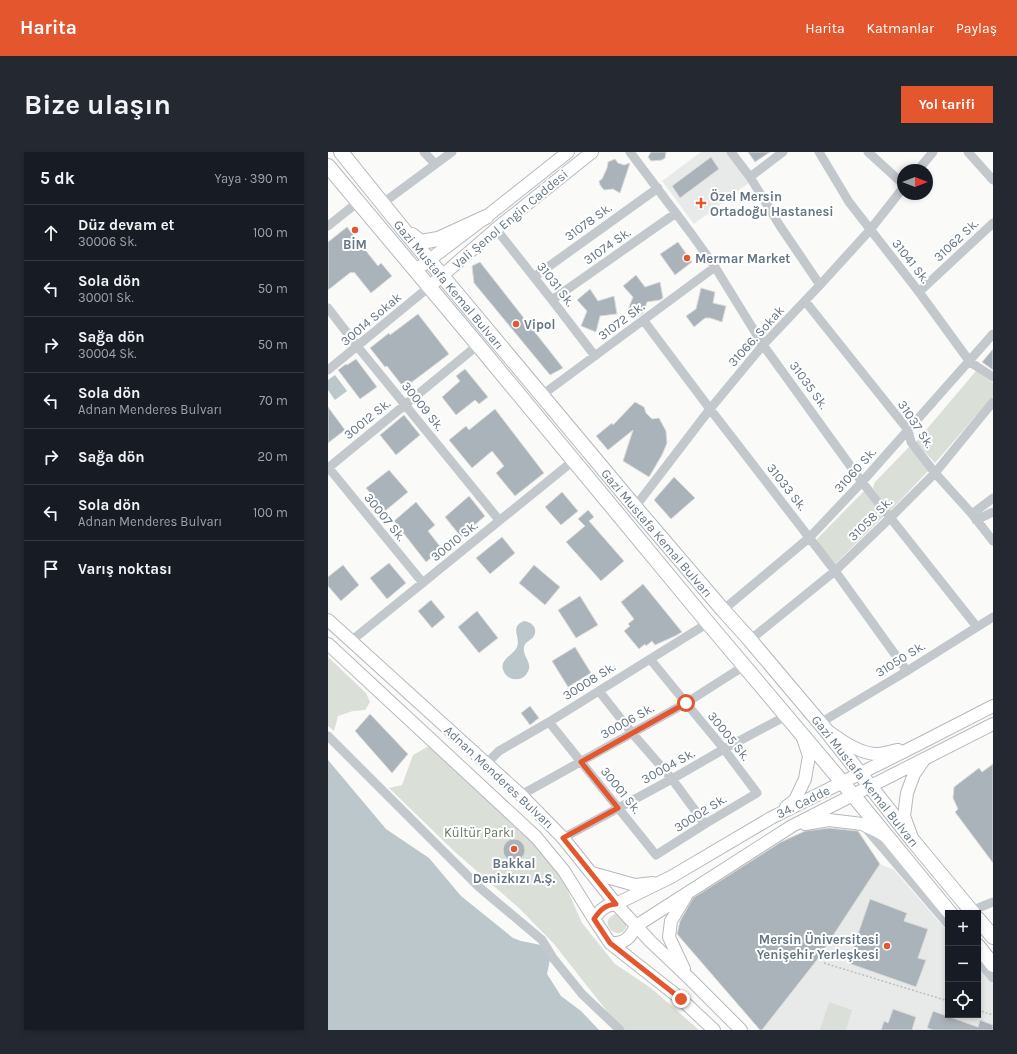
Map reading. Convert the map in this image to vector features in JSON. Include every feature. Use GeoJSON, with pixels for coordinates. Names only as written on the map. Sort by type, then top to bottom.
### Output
{"type":"FeatureCollection","features":[{"type":"Feature","properties":{"kind":"highway","name":"Gazi Mustafa Kemal Bulvarı"},"geometry":{"type":"LineString","coordinates":[[341,152],[403,229],[430,259],[635,507],[822,726],[914,842],[971,910]]}},
{"type":"Feature","properties":{"kind":"highway","name":"Gazi Mustafa Kemal Bulvarı"},"geometry":{"type":"LineString","coordinates":[[328,166],[708,623],[854,795],[948,910]]}},
{"type":"Feature","properties":{"kind":"highway"},"geometry":{"type":"LineString","coordinates":[[403,229],[421,242],[431,241],[486,217]]}},
{"type":"Feature","properties":{"kind":"highway","name":"Gazi Mustafa Kemal Bulvarı"},"geometry":{"type":"LineString","coordinates":[[981,922],[993,937]]}},
{"type":"Feature","properties":{"kind":"highway"},"geometry":{"type":"LineString","coordinates":[[981,950],[993,965]]}},
{"type":"Feature","properties":{"kind":"main road","name":"Vali Şenol Engin Caddesi"},"geometry":{"type":"LineString","coordinates":[[416,270],[568,152]]}},
{"type":"Feature","properties":{"kind":"main road","name":"Vali Şenol Engin Caddesi"},"geometry":{"type":"LineString","coordinates":[[429,286],[496,229],[592,152]]}},
{"type":"Feature","properties":{"kind":"main road","name":"Adnan Menderes Bulvarı"},"geometry":{"type":"LineString","coordinates":[[328,620],[521,795],[563,838],[616,904],[650,941],[741,1030]]}},
{"type":"Feature","properties":{"kind":"main road","name":"Adnan Menderes Bulvarı"},"geometry":{"type":"LineString","coordinates":[[328,644],[536,837],[564,871],[610,943],[681,999],[714,1030]]}},
{"type":"Feature","properties":{"kind":"main road","name":"34. Cadde"},"geometry":{"type":"LineString","coordinates":[[616,904],[671,877],[770,818],[993,706]]}},
{"type":"Feature","properties":{"kind":"main road","name":"34. Cadde"},"geometry":{"type":"LineString","coordinates":[[636,926],[792,826],[993,724]]}},
{"type":"Feature","properties":{"kind":"main road"},"geometry":{"type":"LineString","coordinates":[[822,726],[839,739],[859,751],[878,754],[919,744]]}},
{"type":"Feature","properties":{"kind":"main road"},"geometry":{"type":"LineString","coordinates":[[770,818],[795,800],[805,779],[809,756],[800,732]]}},
{"type":"Feature","properties":{"kind":"main road"},"geometry":{"type":"LineString","coordinates":[[914,842],[904,816],[907,793],[914,774],[924,759]]}},
{"type":"Feature","properties":{"kind":"main road"},"geometry":{"type":"LineString","coordinates":[[792,826],[829,820],[862,824],[891,840]]}},
{"type":"Feature","properties":{"kind":"main road"},"geometry":{"type":"LineString","coordinates":[[592,873],[635,884],[652,883],[671,877]]}},
{"type":"Feature","properties":{"kind":"main road"},"geometry":{"type":"LineString","coordinates":[[688,893],[671,921],[668,938],[688,977]]}},
{"type":"Feature","properties":{"kind":"main road"},"geometry":{"type":"LineString","coordinates":[[594,919],[604,907],[610,904],[616,904]]}},
{"type":"Feature","properties":{"kind":"main road"},"geometry":{"type":"LineString","coordinates":[[610,943],[623,942],[628,938],[636,926]]}},
{"type":"Feature","properties":{"kind":"street"},"geometry":{"type":"LineString","coordinates":[[424,152],[435,164]]}},
{"type":"Feature","properties":{"kind":"street"},"geometry":{"type":"LineString","coordinates":[[383,203],[452,152]]}},
{"type":"Feature","properties":{"kind":"street","name":"31035 Sk."},"geometry":{"type":"LineString","coordinates":[[630,152],[715,267],[763,344],[862,482],[977,626]]}},
{"type":"Feature","properties":{"kind":"street"},"geometry":{"type":"LineString","coordinates":[[731,152],[750,177],[780,226],[820,285]]}},
{"type":"Feature","properties":{"kind":"street"},"geometry":{"type":"LineString","coordinates":[[750,177],[783,152]]}},
{"type":"Feature","properties":{"kind":"street","name":"31041 Sk."},"geometry":{"type":"LineString","coordinates":[[819,152],[849,202],[919,292],[970,362],[993,377]]}},
{"type":"Feature","properties":{"kind":"street"},"geometry":{"type":"LineString","coordinates":[[868,152],[897,179]]}},
{"type":"Feature","properties":{"kind":"street"},"geometry":{"type":"LineString","coordinates":[[923,164],[933,152]]}},
{"type":"Feature","properties":{"kind":"street"},"geometry":{"type":"LineString","coordinates":[[968,152],[993,180]]}},
{"type":"Feature","properties":{"kind":"street","name":"31078 Sk."},"geometry":{"type":"LineString","coordinates":[[534,277],[658,188]]}},
{"type":"Feature","properties":{"kind":"street","name":"31066. Sokak"},"geometry":{"type":"LineString","coordinates":[[635,507],[710,408],[763,344],[870,230],[897,196]]}},
{"type":"Feature","properties":{"kind":"street"},"geometry":{"type":"LineString","coordinates":[[328,226],[358,202]]}},
{"type":"Feature","properties":{"kind":"street","name":"31074 Sk."},"geometry":{"type":"LineString","coordinates":[[552,300],[676,213]]}},
{"type":"Feature","properties":{"kind":"street","name":"31062 Sk."},"geometry":{"type":"LineString","coordinates":[[919,292],[993,223]]}},
{"type":"Feature","properties":{"kind":"street","name":"31031 Sk."},"geometry":{"type":"LineString","coordinates":[[496,229],[595,356]]}},
{"type":"Feature","properties":{"kind":"street","name":"31072 Sk."},"geometry":{"type":"LineString","coordinates":[[542,395],[715,267]]}},
{"type":"Feature","properties":{"kind":"street","name":"30014 Sokak"},"geometry":{"type":"LineString","coordinates":[[328,370],[429,286]]}},
{"type":"Feature","properties":{"kind":"street","name":"31037 Sk."},"geometry":{"type":"LineString","coordinates":[[805,301],[908,430],[911,442],[934,473],[974,517],[993,541]]}},
{"type":"Feature","properties":{"kind":"street","name":"30009 Sk."},"geometry":{"type":"LineString","coordinates":[[328,308],[499,520]]}},
{"type":"Feature","properties":{"kind":"street","name":"31033 Sk."},"geometry":{"type":"LineString","coordinates":[[644,321],[810,537],[907,671]]}},
{"type":"Feature","properties":{"kind":"street","name":"31060 Sk."},"geometry":{"type":"LineString","coordinates":[[723,610],[810,537],[862,482],[970,362],[993,334]]}},
{"type":"Feature","properties":{"kind":"street","name":"30012 Sk."},"geometry":{"type":"LineString","coordinates":[[328,467],[478,345]]}},
{"type":"Feature","properties":{"kind":"street","name":"31058 Sk."},"geometry":{"type":"LineString","coordinates":[[750,640],[835,571],[890,518],[934,473],[993,402]]}},
{"type":"Feature","properties":{"kind":"street","name":"30010 Sk."},"geometry":{"type":"LineString","coordinates":[[351,641],[573,461]]}},
{"type":"Feature","properties":{"kind":"street","name":"30007 Sk."},"geometry":{"type":"LineString","coordinates":[[328,467],[423,583]]}},
{"type":"Feature","properties":{"kind":"street"},"geometry":{"type":"LineString","coordinates":[[974,517],[993,498]]}},
{"type":"Feature","properties":{"kind":"street"},"geometry":{"type":"LineString","coordinates":[[974,517],[993,512]]}},
{"type":"Feature","properties":{"kind":"street","name":"31050 Sk."},"geometry":{"type":"LineString","coordinates":[[822,726],[993,617]]}},
{"type":"Feature","properties":{"kind":"street","name":"30008 Sk."},"geometry":{"type":"LineString","coordinates":[[486,764],[499,751],[549,722],[708,623]]}},
{"type":"Feature","properties":{"kind":"street","name":"30005 Sk."},"geometry":{"type":"LineString","coordinates":[[650,659],[724,749],[757,793]]}},
{"type":"Feature","properties":{"kind":"street","name":"30006 Sk."},"geometry":{"type":"LineString","coordinates":[[521,795],[686,703],[744,666]]}},
{"type":"Feature","properties":{"kind":"street"},"geometry":{"type":"LineString","coordinates":[[599,691],[632,733],[672,779],[705,824]]}},
{"type":"Feature","properties":{"kind":"street","name":"30004 Sk."},"geometry":{"type":"LineString","coordinates":[[563,838],[786,716]]}},
{"type":"Feature","properties":{"kind":"street","name":"30001 Sk."},"geometry":{"type":"LineString","coordinates":[[549,722],[656,855]]}},
{"type":"Feature","properties":{"kind":"street"},"geometry":{"type":"LineString","coordinates":[[328,736],[479,887],[542,940],[553,958],[582,994],[620,1030]]}},
{"type":"Feature","properties":{"kind":"street","name":"30002 Sk."},"geometry":{"type":"LineString","coordinates":[[656,855],[757,793]]}},
{"type":"Feature","properties":{"kind":"street"},"geometry":{"type":"LineString","coordinates":[[862,824],[945,921]]}},
{"type":"Feature","properties":{"kind":"street"},"geometry":{"type":"LineString","coordinates":[[980,910],[993,902]]}},
{"type":"Feature","properties":{"kind":"street"},"geometry":{"type":"LineString","coordinates":[[981,964],[993,978]]}},
{"type":"Feature","properties":{"kind":"path"},"geometry":{"type":"LineString","coordinates":[[824,963],[945,1000]]}},
{"type":"Feature","properties":{"kind":"path"},"geometry":{"type":"LineString","coordinates":[[981,1011],[993,1015]]}},
{"type":"Feature","properties":{"kind":"shaded area","name":"Özel Mersin Ortadoğu Hastanesi"},"geometry":{"type":"Polygon","coordinates":[[[701,152],[728,152],[750,182],[694,224],[662,181],[701,152]]]}},
{"type":"Feature","properties":{"kind":"shaded area"},"geometry":{"type":"Polygon","coordinates":[[[335,375],[347,391],[335,400],[328,390],[328,380],[335,375]]]}},
{"type":"Feature","properties":{"kind":"shaded area"},"geometry":{"type":"Polygon","coordinates":[[[524,621],[532,624],[535,628],[534,636],[526,643],[524,647],[529,663],[529,669],[523,678],[513,679],[506,675],[503,670],[503,666],[506,659],[517,647],[518,643],[516,629],[520,623],[524,621]]]}},
{"type":"Feature","properties":{"kind":"shaded area"},"geometry":{"type":"Polygon","coordinates":[[[328,760],[386,829],[429,858],[461,896],[513,938],[541,945],[550,959],[547,974],[561,996],[581,1011],[599,1030],[328,1030],[328,760]]]}},
{"type":"Feature","properties":{"kind":"shaded area","name":"Mersin Üniversitesi Yenişehir Yerleşkesi"},"geometry":{"type":"Polygon","coordinates":[[[880,864],[894,870],[945,929],[945,1018],[981,1018],[981,970],[993,984],[993,1030],[762,1030],[817,960],[880,864]]]}},
{"type":"Feature","properties":{"kind":"green space"},"geometry":{"type":"Polygon","coordinates":[[[976,371],[993,383],[993,396],[935,463],[916,442],[976,371]]]}},
{"type":"Feature","properties":{"kind":"green space"},"geometry":{"type":"Polygon","coordinates":[[[910,446],[929,470],[890,511],[873,488],[875,482],[910,446]]]}},
{"type":"Feature","properties":{"kind":"green space"},"geometry":{"type":"Polygon","coordinates":[[[863,492],[866,492],[884,516],[835,564],[818,543],[817,539],[863,492]]]}},
{"type":"Feature","properties":{"kind":"green space"},"geometry":{"type":"Polygon","coordinates":[[[328,657],[366,693],[370,702],[365,710],[353,711],[338,716],[334,731],[328,726],[328,657]]]}},
{"type":"Feature","properties":{"kind":"green space","name":"Kültür Parkı"},"geometry":{"type":"Polygon","coordinates":[[[429,746],[535,843],[563,880],[582,923],[615,964],[651,988],[699,1030],[625,1030],[617,1024],[554,944],[520,909],[454,851],[389,788],[402,785],[413,755],[429,746]]]}},
{"type":"Feature","properties":{"kind":"green space"},"geometry":{"type":"Polygon","coordinates":[[[616,914],[619,914],[627,923],[625,930],[621,933],[616,933],[609,927],[608,922],[610,918],[616,914]]]}},
{"type":"Feature","properties":{"kind":"green space"},"geometry":{"type":"Polygon","coordinates":[[[829,1002],[852,1010],[846,1030],[820,1030],[829,1002]]]}},
{"type":"Feature","properties":{"kind":"building"},"geometry":{"type":"Polygon","coordinates":[[[651,152],[666,152],[665,158],[662,160],[651,161],[648,157],[651,152]]]}},
{"type":"Feature","properties":{"kind":"building"},"geometry":{"type":"Polygon","coordinates":[[[748,152],[770,152],[755,162],[748,152]]]}},
{"type":"Feature","properties":{"kind":"building"},"geometry":{"type":"Polygon","coordinates":[[[711,157],[719,169],[680,198],[672,186],[711,157]]]}},
{"type":"Feature","properties":{"kind":"building"},"geometry":{"type":"Polygon","coordinates":[[[615,159],[618,163],[624,165],[630,163],[620,193],[613,189],[604,190],[599,181],[602,179],[608,162],[615,159]]]}},
{"type":"Feature","properties":{"kind":"building"},"geometry":{"type":"Polygon","coordinates":[[[347,227],[378,266],[381,263],[392,276],[371,293],[354,272],[351,272],[328,290],[328,242],[347,227]]]}},
{"type":"Feature","properties":{"kind":"building"},"geometry":{"type":"Polygon","coordinates":[[[678,242],[692,262],[675,275],[660,254],[678,242]]]}},
{"type":"Feature","properties":{"kind":"building"},"geometry":{"type":"Polygon","coordinates":[[[480,262],[563,368],[550,375],[474,283],[472,266],[480,262]]]}},
{"type":"Feature","properties":{"kind":"building"},"geometry":{"type":"Polygon","coordinates":[[[636,275],[645,287],[660,282],[663,298],[660,300],[647,302],[644,312],[639,316],[627,312],[633,297],[623,286],[636,275]]]}},
{"type":"Feature","properties":{"kind":"building"},"geometry":{"type":"Polygon","coordinates":[[[701,288],[715,292],[713,303],[726,306],[722,322],[705,318],[694,327],[686,316],[696,309],[701,288]]]}},
{"type":"Feature","properties":{"kind":"building"},"geometry":{"type":"Polygon","coordinates":[[[590,289],[598,301],[614,296],[617,314],[600,316],[596,332],[581,326],[587,311],[577,300],[590,289]]]}},
{"type":"Feature","properties":{"kind":"building"},"geometry":{"type":"Polygon","coordinates":[[[418,314],[449,354],[404,388],[387,366],[385,367],[370,348],[389,333],[390,335],[418,314]]]}},
{"type":"Feature","properties":{"kind":"building"},"geometry":{"type":"Polygon","coordinates":[[[993,349],[993,370],[982,362],[993,349]]]}},
{"type":"Feature","properties":{"kind":"building"},"geometry":{"type":"Polygon","coordinates":[[[356,359],[377,387],[360,399],[338,370],[356,359]]]}},
{"type":"Feature","properties":{"kind":"building"},"geometry":{"type":"Polygon","coordinates":[[[465,369],[488,397],[479,404],[475,400],[456,415],[442,397],[460,381],[456,376],[465,369]]]}},
{"type":"Feature","properties":{"kind":"building"},"geometry":{"type":"Polygon","coordinates":[[[635,402],[644,407],[646,413],[652,419],[659,418],[666,431],[667,443],[649,477],[623,461],[633,430],[608,450],[596,436],[612,423],[613,425],[635,402]]]}},
{"type":"Feature","properties":{"kind":"building"},"geometry":{"type":"Polygon","coordinates":[[[328,407],[345,430],[328,443],[328,407]]]}},
{"type":"Feature","properties":{"kind":"building"},"geometry":{"type":"Polygon","coordinates":[[[495,409],[544,473],[515,496],[496,473],[504,466],[492,451],[472,468],[449,440],[466,426],[469,430],[495,409]]]}},
{"type":"Feature","properties":{"kind":"building"},"geometry":{"type":"Polygon","coordinates":[[[404,415],[420,435],[396,455],[380,435],[404,415]]]}},
{"type":"Feature","properties":{"kind":"building"},"geometry":{"type":"Polygon","coordinates":[[[389,470],[408,492],[385,511],[366,488],[389,470]]]}},
{"type":"Feature","properties":{"kind":"building"},"geometry":{"type":"Polygon","coordinates":[[[674,477],[695,498],[671,519],[654,500],[674,477]]]}},
{"type":"Feature","properties":{"kind":"building"},"geometry":{"type":"Polygon","coordinates":[[[562,492],[578,511],[561,525],[545,507],[562,492]]]}},
{"type":"Feature","properties":{"kind":"building"},"geometry":{"type":"Polygon","coordinates":[[[469,496],[485,516],[461,537],[445,517],[469,496]]]}},
{"type":"Feature","properties":{"kind":"building"},"geometry":{"type":"Polygon","coordinates":[[[416,502],[435,525],[428,531],[442,549],[426,562],[394,521],[416,502]]]}},
{"type":"Feature","properties":{"kind":"building"},"geometry":{"type":"Polygon","coordinates":[[[588,510],[594,517],[589,521],[624,561],[601,581],[566,542],[585,526],[578,519],[588,510]]]}},
{"type":"Feature","properties":{"kind":"building"},"geometry":{"type":"Polygon","coordinates":[[[502,537],[515,553],[490,574],[476,558],[502,537]]]}},
{"type":"Feature","properties":{"kind":"building"},"geometry":{"type":"Polygon","coordinates":[[[389,563],[406,583],[387,599],[370,578],[389,563]]]}},
{"type":"Feature","properties":{"kind":"building"},"geometry":{"type":"Polygon","coordinates":[[[343,565],[359,585],[341,601],[328,586],[328,577],[343,565]]]}},
{"type":"Feature","properties":{"kind":"building"},"geometry":{"type":"Polygon","coordinates":[[[534,565],[560,587],[545,605],[519,583],[534,565]]]}},
{"type":"Feature","properties":{"kind":"building"},"geometry":{"type":"Polygon","coordinates":[[[643,584],[682,632],[655,645],[652,641],[639,649],[624,631],[630,626],[628,624],[634,619],[621,602],[643,584]]]}},
{"type":"Feature","properties":{"kind":"building"},"geometry":{"type":"Polygon","coordinates":[[[580,596],[598,625],[576,638],[558,610],[580,596]]]}},
{"type":"Feature","properties":{"kind":"building"},"geometry":{"type":"Polygon","coordinates":[[[431,600],[445,617],[432,628],[418,611],[431,600]]]}},
{"type":"Feature","properties":{"kind":"building"},"geometry":{"type":"Polygon","coordinates":[[[477,611],[498,638],[479,653],[458,627],[477,611]]]}},
{"type":"Feature","properties":{"kind":"building"},"geometry":{"type":"Polygon","coordinates":[[[575,647],[591,673],[568,687],[552,661],[575,647]]]}},
{"type":"Feature","properties":{"kind":"building"},"geometry":{"type":"Polygon","coordinates":[[[530,706],[539,718],[530,725],[521,713],[530,706]]]}},
{"type":"Feature","properties":{"kind":"building"},"geometry":{"type":"Polygon","coordinates":[[[370,714],[408,754],[392,773],[355,731],[370,714]]]}},
{"type":"Feature","properties":{"kind":"building"},"geometry":{"type":"Polygon","coordinates":[[[993,764],[993,863],[955,812],[958,809],[953,798],[954,787],[979,768],[982,772],[993,764]]]}},
{"type":"Feature","properties":{"kind":"building"},"geometry":{"type":"Polygon","coordinates":[[[829,828],[858,831],[880,864],[817,960],[762,1030],[760,1030],[677,934],[680,921],[693,898],[781,842],[805,831],[829,828]]]}},
{"type":"Feature","properties":{"kind":"building","name":"Bakkal Denizkızı A.Ş."},"geometry":{"type":"Polygon","coordinates":[[[514,839],[522,842],[525,850],[522,858],[514,861],[506,858],[503,850],[506,842],[514,839]]]}},
{"type":"Feature","properties":{"kind":"building"},"geometry":{"type":"Polygon","coordinates":[[[870,899],[907,913],[904,921],[928,929],[918,958],[926,960],[916,987],[848,963],[870,899]]]}},
{"type":"Feature","properties":{"kind":"building"},"geometry":{"type":"Polygon","coordinates":[[[893,1009],[916,1017],[912,1030],[881,1030],[884,1021],[888,1023],[893,1009]]]}},
{"type":"Feature","properties":{"kind":"building"},"geometry":{"type":"Polygon","coordinates":[[[933,1011],[945,1015],[945,1018],[953,1018],[978,1027],[980,1020],[993,1025],[993,1030],[933,1030],[927,1028],[933,1011]]]}},
{"type":"Feature","properties":{"kind":"place","name":"Özel Mersin Ortadoğu Hastanesi"},"geometry":{"type":"Point","coordinates":[701,203]}},
{"type":"Feature","properties":{"kind":"place","name":"BİM"},"geometry":{"type":"Point","coordinates":[355,230]}},
{"type":"Feature","properties":{"kind":"place","name":"Mermar Market"},"geometry":{"type":"Point","coordinates":[687,258]}},
{"type":"Feature","properties":{"kind":"place","name":"Vipol"},"geometry":{"type":"Point","coordinates":[516,324]}},
{"type":"Feature","properties":{"kind":"place","name":"Bakkal Denizkızı A.Ş."},"geometry":{"type":"Point","coordinates":[514,849]}},
{"type":"Feature","properties":{"kind":"place","name":"Mersin Üniversitesi Yenişehir Yerleşkesi"},"geometry":{"type":"Point","coordinates":[887,946]}},
{"type":"Feature","properties":{"kind":"route"},"geometry":{"type":"LineString","coordinates":[[681,999],[610,943],[594,919],[604,907],[610,904],[616,904],[563,838],[618,808],[581,762],[686,703]]}}]}
